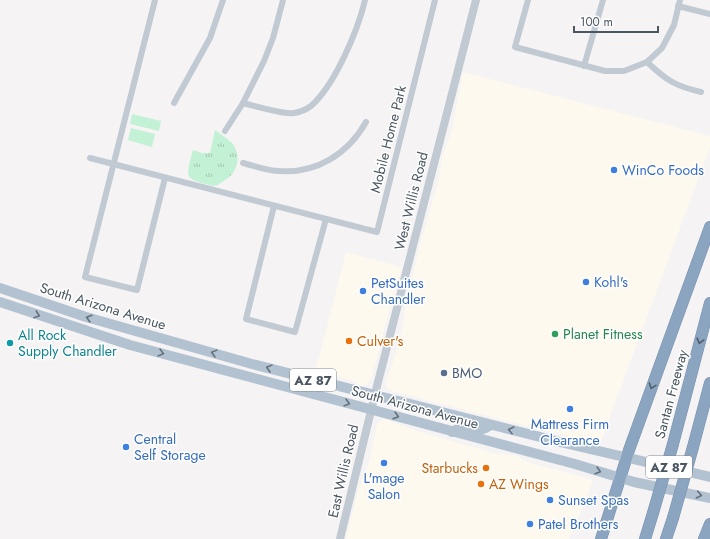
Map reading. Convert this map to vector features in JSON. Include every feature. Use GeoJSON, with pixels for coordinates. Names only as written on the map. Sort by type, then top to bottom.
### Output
{"type":"FeatureCollection","features":[{"type":"Feature","properties":{"kind":"highway"},"geometry":{"type":"LineString","coordinates":[[602,539],[627,458],[710,227]]}},
{"type":"Feature","properties":{"kind":"highway","name":"Santan Freeway"},"geometry":{"type":"LineString","coordinates":[[645,539],[673,444],[710,303]]}},
{"type":"Feature","properties":{"kind":"highway"},"geometry":{"type":"LineString","coordinates":[[666,539],[710,383]]}},
{"type":"Feature","properties":{"kind":"highway"},"geometry":{"type":"LineString","coordinates":[[704,539],[710,524]]}},
{"type":"Feature","properties":{"kind":"main road","name":"South Arizona Avenue"},"geometry":{"type":"LineString","coordinates":[[0,288],[86,317],[179,344],[490,425],[710,477]]}},
{"type":"Feature","properties":{"kind":"main road","name":"South Arizona Avenue"},"geometry":{"type":"LineString","coordinates":[[0,302],[130,345],[371,409],[634,482],[710,498]]}},
{"type":"Feature","properties":{"kind":"main road"},"geometry":{"type":"LineString","coordinates":[[452,432],[462,426],[480,431],[490,425]]}},
{"type":"Feature","properties":{"kind":"street"},"geometry":{"type":"LineString","coordinates":[[155,0],[85,277],[137,290],[165,178]]}},
{"type":"Feature","properties":{"kind":"street"},"geometry":{"type":"LineString","coordinates":[[174,103],[210,38],[223,0]]}},
{"type":"Feature","properties":{"kind":"street"},"geometry":{"type":"LineString","coordinates":[[225,131],[243,103],[264,61],[273,38],[283,0]]}},
{"type":"Feature","properties":{"kind":"street"},"geometry":{"type":"LineString","coordinates":[[243,103],[266,109],[293,113],[311,106],[322,93],[338,68],[355,31],[365,0]]}},
{"type":"Feature","properties":{"kind":"street","name":"Mobile Home Park"},"geometry":{"type":"LineString","coordinates":[[90,158],[377,232],[435,0]]}},
{"type":"Feature","properties":{"kind":"street","name":"West Willis Road"},"geometry":{"type":"LineString","coordinates":[[371,409],[476,0]]}},
{"type":"Feature","properties":{"kind":"street"},"geometry":{"type":"LineString","coordinates":[[528,0],[514,47],[605,71],[624,70],[647,62],[662,48],[674,25],[679,3],[710,14]]}},
{"type":"Feature","properties":{"kind":"street"},"geometry":{"type":"LineString","coordinates":[[584,66],[603,0]]}},
{"type":"Feature","properties":{"kind":"street"},"geometry":{"type":"LineString","coordinates":[[647,62],[663,77],[683,88],[701,92]]}},
{"type":"Feature","properties":{"kind":"street","name":"Mobile Home Park"},"geometry":{"type":"LineString","coordinates":[[243,163],[280,172],[302,170],[319,166],[334,158],[348,146],[359,134],[366,122]]}},
{"type":"Feature","properties":{"kind":"street"},"geometry":{"type":"LineString","coordinates":[[274,206],[246,319],[295,332],[326,219]]}},
{"type":"Feature","properties":{"kind":"street","name":"East Willis Road"},"geometry":{"type":"LineString","coordinates":[[340,539],[371,409]]}},
{"type":"Feature","properties":{"kind":"shaded area"},"geometry":{"type":"Polygon","coordinates":[[[463,72],[710,136],[710,147],[599,446],[562,434],[392,391],[386,386],[403,326],[406,302],[421,241],[438,183],[442,157],[452,130],[463,72]]]}},
{"type":"Feature","properties":{"kind":"shaded area"},"geometry":{"type":"Polygon","coordinates":[[[346,252],[402,267],[371,380],[365,385],[361,386],[348,379],[331,374],[315,373],[346,252]]]}},
{"type":"Feature","properties":{"kind":"shaded area"},"geometry":{"type":"Polygon","coordinates":[[[384,419],[420,432],[497,454],[515,455],[531,463],[593,480],[569,539],[346,539],[359,487],[369,463],[377,425],[384,419]]]}},
{"type":"Feature","properties":{"kind":"green space"},"geometry":{"type":"Polygon","coordinates":[[[132,114],[161,121],[159,131],[130,124],[132,114]]]}},
{"type":"Feature","properties":{"kind":"green space"},"geometry":{"type":"Polygon","coordinates":[[[131,128],[155,134],[152,147],[128,140],[131,128]]]}},
{"type":"Feature","properties":{"kind":"green space"},"geometry":{"type":"Polygon","coordinates":[[[215,130],[232,143],[238,157],[236,167],[231,175],[218,185],[214,186],[197,182],[189,176],[188,172],[193,150],[202,153],[210,153],[215,130]]]}},
{"type":"Feature","properties":{"kind":"place","name":"WinCo Foods"},"geometry":{"type":"Point","coordinates":[614,170]}},
{"type":"Feature","properties":{"kind":"place","name":"Kohl's"},"geometry":{"type":"Point","coordinates":[586,282]}},
{"type":"Feature","properties":{"kind":"place","name":"PetSuites Chandler"},"geometry":{"type":"Point","coordinates":[363,291]}},
{"type":"Feature","properties":{"kind":"place","name":"Planet Fitness"},"geometry":{"type":"Point","coordinates":[555,334]}},
{"type":"Feature","properties":{"kind":"place","name":"Culver's"},"geometry":{"type":"Point","coordinates":[349,341]}},
{"type":"Feature","properties":{"kind":"place","name":"All Rock Supply Chandler"},"geometry":{"type":"Point","coordinates":[10,343]}},
{"type":"Feature","properties":{"kind":"place","name":"BMO"},"geometry":{"type":"Point","coordinates":[444,373]}},
{"type":"Feature","properties":{"kind":"place","name":"Mattress Firm Clearance"},"geometry":{"type":"Point","coordinates":[570,409]}},
{"type":"Feature","properties":{"kind":"place","name":"Central Self Storage"},"geometry":{"type":"Point","coordinates":[126,447]}},
{"type":"Feature","properties":{"kind":"place","name":"L'mage Salon"},"geometry":{"type":"Point","coordinates":[384,463]}},
{"type":"Feature","properties":{"kind":"place","name":"Starbucks"},"geometry":{"type":"Point","coordinates":[486,468]}},
{"type":"Feature","properties":{"kind":"place","name":"AZ Wings"},"geometry":{"type":"Point","coordinates":[481,484]}},
{"type":"Feature","properties":{"kind":"place","name":"Sunset Spas"},"geometry":{"type":"Point","coordinates":[550,500]}},
{"type":"Feature","properties":{"kind":"place","name":"Patel Brothers"},"geometry":{"type":"Point","coordinates":[530,524]}}]}
